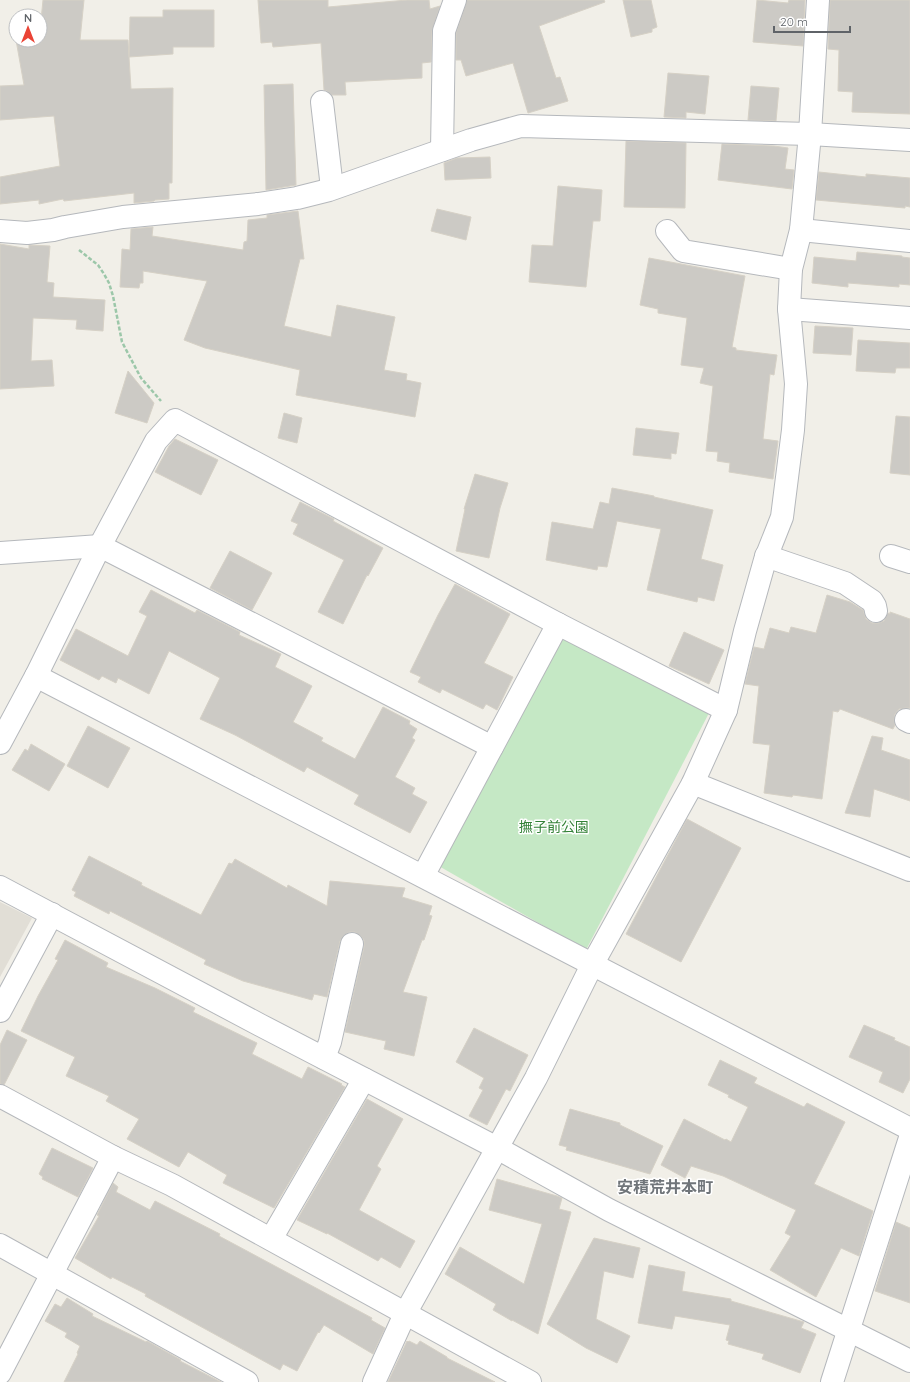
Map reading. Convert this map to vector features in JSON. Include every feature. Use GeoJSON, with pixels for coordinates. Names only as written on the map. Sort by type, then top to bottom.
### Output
{"type":"FeatureCollection","features":[{"type":"Feature","properties":{"kind":"street"},"geometry":{"type":"LineString","coordinates":[[442,150],[444,31],[455,0]]}},
{"type":"Feature","properties":{"kind":"street"},"geometry":{"type":"LineString","coordinates":[[374,1382],[405,1314],[536,1078],[592,965],[693,783],[726,710],[745,631],[766,556],[782,516],[793,430],[796,384],[789,309],[791,269],[801,230],[810,134],[818,0]]}},
{"type":"Feature","properties":{"kind":"street"},"geometry":{"type":"LineString","coordinates":[[322,102],[332,188]]}},
{"type":"Feature","properties":{"kind":"street"},"geometry":{"type":"LineString","coordinates":[[0,231],[27,233],[53,230],[123,216],[258,204],[297,198],[332,188],[471,140],[521,126],[810,134],[910,140]]}},
{"type":"Feature","properties":{"kind":"street"},"geometry":{"type":"LineString","coordinates":[[801,230],[910,241]]}},
{"type":"Feature","properties":{"kind":"street"},"geometry":{"type":"LineString","coordinates":[[667,231],[683,251],[791,269]]}},
{"type":"Feature","properties":{"kind":"street"},"geometry":{"type":"LineString","coordinates":[[789,309],[910,318]]}},
{"type":"Feature","properties":{"kind":"street"},"geometry":{"type":"LineString","coordinates":[[0,743],[36,676],[100,546],[156,441],[175,420],[558,624],[726,710]]}},
{"type":"Feature","properties":{"kind":"street"},"geometry":{"type":"LineString","coordinates":[[0,553],[100,546],[492,747]]}},
{"type":"Feature","properties":{"kind":"street"},"geometry":{"type":"LineString","coordinates":[[766,556],[845,583],[872,601],[876,611]]}},
{"type":"Feature","properties":{"kind":"street"},"geometry":{"type":"LineString","coordinates":[[422,876],[558,624]]}},
{"type":"Feature","properties":{"kind":"street"},"geometry":{"type":"LineString","coordinates":[[36,676],[910,1129]]}},
{"type":"Feature","properties":{"kind":"street"},"geometry":{"type":"LineString","coordinates":[[693,783],[910,870]]}},
{"type":"Feature","properties":{"kind":"street"},"geometry":{"type":"LineString","coordinates":[[0,887],[497,1148],[609,1210],[910,1361]]}},
{"type":"Feature","properties":{"kind":"street"},"geometry":{"type":"LineString","coordinates":[[0,1011],[52,914]]}},
{"type":"Feature","properties":{"kind":"street"},"geometry":{"type":"LineString","coordinates":[[324,1058],[330,1042],[352,944]]}},
{"type":"Feature","properties":{"kind":"street"},"geometry":{"type":"LineString","coordinates":[[271,1239],[364,1079]]}},
{"type":"Feature","properties":{"kind":"street"},"geometry":{"type":"LineString","coordinates":[[0,1096],[113,1157],[172,1185],[530,1382]]}},
{"type":"Feature","properties":{"kind":"street"},"geometry":{"type":"LineString","coordinates":[[832,1382],[850,1330],[910,1138]]}},
{"type":"Feature","properties":{"kind":"street"},"geometry":{"type":"LineString","coordinates":[[10,1382],[0,1374],[113,1157]]}},
{"type":"Feature","properties":{"kind":"street"},"geometry":{"type":"LineString","coordinates":[[0,1245],[247,1382]]}},
{"type":"Feature","properties":{"kind":"path"},"geometry":{"type":"LineString","coordinates":[[65,227],[67,237],[71,243],[98,265],[104,274],[109,283],[113,296],[122,342],[141,378],[171,411],[175,420]]}},
{"type":"Feature","properties":{"kind":"shaded area"},"geometry":{"type":"Polygon","coordinates":[[[0,902],[32,918],[0,977],[0,902]]]}},
{"type":"Feature","properties":{"kind":"green space","name":"撫子前公園"},"geometry":{"type":"Polygon","coordinates":[[[560,637],[709,713],[586,950],[437,865],[560,637]]]}},
{"type":"Feature","properties":{"kind":"building"},"geometry":{"type":"Polygon","coordinates":[[[43,0],[84,0],[80,40],[128,40],[131,89],[173,88],[172,183],[169,183],[169,199],[134,203],[134,193],[64,201],[63,199],[39,204],[39,200],[0,204],[0,177],[60,166],[54,116],[0,120],[0,86],[24,85],[17,48],[48,48],[48,8],[42,8],[43,0]]]}},
{"type":"Feature","properties":{"kind":"building"},"geometry":{"type":"Polygon","coordinates":[[[258,0],[328,0],[328,7],[407,0],[429,0],[430,9],[440,6],[432,31],[431,62],[422,63],[422,78],[345,82],[346,95],[332,95],[324,90],[321,43],[273,47],[272,42],[261,43],[258,0]]]}},
{"type":"Feature","properties":{"kind":"building"},"geometry":{"type":"Polygon","coordinates":[[[467,0],[604,0],[605,2],[539,26],[556,78],[560,77],[568,101],[528,113],[513,63],[466,76],[461,60],[456,60],[456,33],[467,0]]]}},
{"type":"Feature","properties":{"kind":"building"},"geometry":{"type":"Polygon","coordinates":[[[623,0],[651,0],[657,27],[652,29],[652,32],[631,37],[623,0]]]}},
{"type":"Feature","properties":{"kind":"building"},"geometry":{"type":"Polygon","coordinates":[[[757,0],[788,3],[789,0],[805,0],[803,46],[753,42],[757,0]]]}},
{"type":"Feature","properties":{"kind":"building"},"geometry":{"type":"Polygon","coordinates":[[[830,0],[910,0],[910,114],[852,112],[853,92],[838,91],[839,50],[828,49],[830,0]]]}},
{"type":"Feature","properties":{"kind":"building"},"geometry":{"type":"Polygon","coordinates":[[[163,10],[214,10],[214,47],[173,47],[173,54],[129,57],[130,17],[163,17],[163,10]]]}},
{"type":"Feature","properties":{"kind":"building"},"geometry":{"type":"Polygon","coordinates":[[[668,73],[709,76],[705,114],[686,112],[686,118],[664,117],[668,73]]]}},
{"type":"Feature","properties":{"kind":"building"},"geometry":{"type":"Polygon","coordinates":[[[293,84],[296,185],[266,190],[264,85],[293,84]]]}},
{"type":"Feature","properties":{"kind":"building"},"geometry":{"type":"Polygon","coordinates":[[[751,86],[779,88],[776,121],[748,120],[751,86]]]}},
{"type":"Feature","properties":{"kind":"building"},"geometry":{"type":"Polygon","coordinates":[[[626,141],[686,143],[685,208],[624,207],[626,141]]]}},
{"type":"Feature","properties":{"kind":"building"},"geometry":{"type":"Polygon","coordinates":[[[722,144],[788,148],[785,169],[794,170],[792,189],[718,180],[722,144]]]}},
{"type":"Feature","properties":{"kind":"building"},"geometry":{"type":"Polygon","coordinates":[[[490,157],[491,178],[445,180],[444,163],[457,158],[490,157]]]}},
{"type":"Feature","properties":{"kind":"building"},"geometry":{"type":"Polygon","coordinates":[[[819,172],[866,177],[866,174],[910,178],[910,207],[905,206],[905,208],[816,200],[819,172]]]}},
{"type":"Feature","properties":{"kind":"building"},"geometry":{"type":"Polygon","coordinates":[[[558,186],[602,190],[600,221],[593,221],[586,287],[529,282],[532,245],[553,246],[558,186]]]}},
{"type":"Feature","properties":{"kind":"building"},"geometry":{"type":"Polygon","coordinates":[[[437,209],[471,217],[466,240],[431,231],[437,209]]]}},
{"type":"Feature","properties":{"kind":"building"},"geometry":{"type":"Polygon","coordinates":[[[298,211],[304,259],[300,259],[284,326],[331,337],[337,305],[395,317],[384,370],[407,374],[406,380],[421,383],[415,417],[296,395],[300,370],[205,348],[184,340],[207,281],[143,271],[143,283],[140,283],[139,288],[120,287],[122,249],[130,250],[131,229],[153,227],[152,236],[243,250],[244,242],[247,241],[248,220],[267,218],[267,215],[298,211]]]}},
{"type":"Feature","properties":{"kind":"building"},"geometry":{"type":"Polygon","coordinates":[[[0,244],[29,249],[29,245],[50,246],[47,282],[54,283],[53,297],[105,300],[103,331],[76,329],[77,320],[33,318],[31,361],[52,360],[54,386],[0,389],[0,244]]]}},
{"type":"Feature","properties":{"kind":"building"},"geometry":{"type":"Polygon","coordinates":[[[857,252],[910,258],[910,285],[899,284],[899,287],[848,283],[848,287],[812,283],[814,257],[856,261],[857,252]]]}},
{"type":"Feature","properties":{"kind":"building"},"geometry":{"type":"Polygon","coordinates":[[[649,258],[745,276],[732,347],[736,348],[736,350],[777,355],[774,375],[770,374],[763,439],[778,441],[773,479],[729,472],[730,463],[717,461],[718,452],[706,451],[713,386],[700,383],[704,368],[681,365],[687,318],[658,313],[658,309],[640,305],[649,258]]]}},
{"type":"Feature","properties":{"kind":"building"},"geometry":{"type":"Polygon","coordinates":[[[815,326],[853,328],[851,355],[813,353],[815,326]]]}},
{"type":"Feature","properties":{"kind":"building"},"geometry":{"type":"Polygon","coordinates":[[[858,340],[910,343],[910,368],[896,368],[895,373],[856,371],[858,340]]]}},
{"type":"Feature","properties":{"kind":"building"},"geometry":{"type":"Polygon","coordinates":[[[128,371],[154,403],[147,423],[115,413],[128,371]]]}},
{"type":"Feature","properties":{"kind":"building"},"geometry":{"type":"Polygon","coordinates":[[[284,413],[302,418],[297,443],[278,438],[284,413]]]}},
{"type":"Feature","properties":{"kind":"building"},"geometry":{"type":"Polygon","coordinates":[[[896,416],[910,417],[910,475],[890,473],[896,416]]]}},
{"type":"Feature","properties":{"kind":"building"},"geometry":{"type":"Polygon","coordinates":[[[636,428],[679,433],[676,454],[671,453],[671,459],[633,455],[636,428]]]}},
{"type":"Feature","properties":{"kind":"building"},"geometry":{"type":"Polygon","coordinates":[[[175,439],[218,460],[201,495],[155,472],[169,446],[175,439]]]}},
{"type":"Feature","properties":{"kind":"building"},"geometry":{"type":"Polygon","coordinates":[[[475,474],[508,483],[500,508],[489,558],[456,551],[464,509],[475,474]]]}},
{"type":"Feature","properties":{"kind":"building"},"geometry":{"type":"Polygon","coordinates":[[[612,488],[713,510],[701,559],[723,565],[714,601],[698,597],[697,602],[647,590],[661,529],[617,521],[607,567],[598,566],[597,570],[546,560],[552,522],[593,529],[600,502],[609,504],[612,488]]]}},
{"type":"Feature","properties":{"kind":"building"},"geometry":{"type":"Polygon","coordinates":[[[300,502],[334,519],[333,521],[383,548],[368,576],[367,575],[343,624],[318,612],[344,560],[293,534],[298,524],[291,521],[300,502]]]}},
{"type":"Feature","properties":{"kind":"building"},"geometry":{"type":"Polygon","coordinates":[[[230,551],[272,573],[252,610],[210,588],[230,551]]]}},
{"type":"Feature","properties":{"kind":"building"},"geometry":{"type":"Polygon","coordinates":[[[455,584],[510,614],[484,663],[513,677],[497,710],[486,704],[483,709],[442,689],[440,693],[418,682],[421,677],[410,672],[455,584]]]}},
{"type":"Feature","properties":{"kind":"building"},"geometry":{"type":"Polygon","coordinates":[[[151,590],[195,613],[197,610],[240,632],[239,635],[281,654],[275,667],[312,686],[293,722],[323,738],[321,741],[355,759],[383,707],[410,721],[409,724],[417,729],[412,738],[415,740],[395,777],[415,788],[412,794],[427,802],[410,833],[354,804],[359,795],[307,767],[304,772],[235,735],[200,719],[220,678],[169,651],[149,694],[118,678],[116,683],[102,676],[99,680],[60,660],[76,629],[128,656],[147,616],[139,612],[151,590]]]}},
{"type":"Feature","properties":{"kind":"building"},"geometry":{"type":"Polygon","coordinates":[[[827,595],[850,602],[863,610],[866,619],[872,623],[884,621],[890,612],[910,619],[910,708],[899,709],[895,714],[895,725],[893,729],[840,709],[838,712],[833,711],[822,799],[764,793],[770,745],[753,743],[759,686],[745,684],[754,647],[764,649],[770,628],[789,633],[791,627],[816,633],[827,595]]]}},
{"type":"Feature","properties":{"kind":"building"},"geometry":{"type":"Polygon","coordinates":[[[684,632],[724,650],[709,684],[669,666],[684,632]]]}},
{"type":"Feature","properties":{"kind":"building"},"geometry":{"type":"Polygon","coordinates":[[[88,726],[130,748],[108,788],[67,766],[88,726]]]}},
{"type":"Feature","properties":{"kind":"building"},"geometry":{"type":"Polygon","coordinates":[[[872,736],[883,738],[881,750],[910,760],[910,801],[874,789],[870,817],[845,813],[872,736]]]}},
{"type":"Feature","properties":{"kind":"building"},"geometry":{"type":"Polygon","coordinates":[[[31,744],[65,764],[49,791],[12,770],[25,749],[28,751],[31,744]]]}},
{"type":"Feature","properties":{"kind":"building"},"geometry":{"type":"Polygon","coordinates":[[[687,819],[741,848],[681,962],[626,934],[687,819]]]}},
{"type":"Feature","properties":{"kind":"building"},"geometry":{"type":"Polygon","coordinates":[[[89,856],[142,883],[141,885],[201,915],[229,863],[232,864],[235,859],[287,888],[288,885],[327,906],[330,881],[405,888],[402,897],[432,906],[429,915],[432,916],[424,940],[422,940],[403,992],[427,997],[414,1056],[384,1049],[386,1041],[345,1032],[364,947],[364,940],[360,935],[355,932],[349,932],[343,936],[340,941],[327,997],[314,994],[312,1000],[243,981],[204,964],[206,960],[110,911],[109,914],[74,896],[76,892],[72,890],[89,856]]]}},
{"type":"Feature","properties":{"kind":"building"},"geometry":{"type":"Polygon","coordinates":[[[65,940],[108,963],[106,967],[155,988],[195,1008],[193,1012],[257,1043],[252,1054],[302,1079],[308,1067],[342,1084],[341,1085],[345,1087],[274,1208],[223,1183],[227,1175],[188,1152],[179,1167],[127,1139],[139,1119],[106,1101],[109,1096],[66,1076],[75,1057],[21,1031],[58,960],[55,959],[65,940]]]}},
{"type":"Feature","properties":{"kind":"building"},"geometry":{"type":"Polygon","coordinates":[[[864,1025],[895,1038],[894,1040],[910,1047],[910,1079],[903,1093],[879,1082],[883,1072],[849,1057],[864,1025]]]}},
{"type":"Feature","properties":{"kind":"building"},"geometry":{"type":"Polygon","coordinates":[[[474,1028],[528,1055],[510,1091],[506,1089],[487,1125],[469,1116],[483,1090],[479,1088],[484,1078],[456,1062],[474,1028]]]}},
{"type":"Feature","properties":{"kind":"building"},"geometry":{"type":"Polygon","coordinates":[[[7,1030],[27,1040],[4,1085],[0,1084],[0,1045],[7,1030]]]}},
{"type":"Feature","properties":{"kind":"building"},"geometry":{"type":"Polygon","coordinates":[[[720,1060],[757,1078],[754,1083],[804,1107],[807,1103],[845,1122],[814,1184],[873,1211],[859,1256],[841,1248],[816,1297],[770,1270],[791,1236],[785,1233],[796,1210],[723,1176],[691,1166],[685,1178],[661,1165],[684,1119],[731,1142],[748,1107],[728,1097],[729,1095],[708,1085],[720,1060]]]}},
{"type":"Feature","properties":{"kind":"building"},"geometry":{"type":"Polygon","coordinates":[[[367,1099],[403,1119],[377,1166],[381,1169],[359,1210],[415,1241],[400,1268],[381,1257],[378,1261],[327,1233],[297,1220],[367,1099]]]}},
{"type":"Feature","properties":{"kind":"building"},"geometry":{"type":"Polygon","coordinates":[[[570,1109],[620,1123],[620,1125],[663,1146],[650,1174],[566,1150],[567,1147],[559,1145],[570,1109]]]}},
{"type":"Feature","properties":{"kind":"building"},"geometry":{"type":"Polygon","coordinates":[[[52,1148],[93,1168],[78,1197],[42,1179],[43,1177],[39,1174],[52,1148]]]}},
{"type":"Feature","properties":{"kind":"building"},"geometry":{"type":"Polygon","coordinates":[[[497,1179],[562,1198],[559,1209],[571,1212],[538,1334],[493,1310],[496,1304],[445,1274],[460,1247],[524,1284],[542,1224],[489,1210],[497,1179]]]}},
{"type":"Feature","properties":{"kind":"building"},"geometry":{"type":"Polygon","coordinates":[[[113,1183],[118,1187],[116,1192],[150,1210],[155,1201],[220,1234],[219,1236],[372,1318],[371,1320],[385,1328],[373,1354],[324,1325],[319,1333],[318,1332],[297,1371],[283,1364],[280,1370],[145,1296],[146,1294],[112,1277],[111,1279],[75,1258],[99,1216],[97,1215],[113,1183]]]}},
{"type":"Feature","properties":{"kind":"building"},"geometry":{"type":"Polygon","coordinates":[[[896,1222],[910,1228],[910,1303],[875,1291],[896,1222]]]}},
{"type":"Feature","properties":{"kind":"building"},"geometry":{"type":"Polygon","coordinates":[[[594,1238],[640,1248],[633,1278],[604,1271],[596,1319],[630,1336],[617,1363],[586,1348],[547,1324],[594,1238]]]}},
{"type":"Feature","properties":{"kind":"building"},"geometry":{"type":"Polygon","coordinates":[[[649,1265],[685,1272],[682,1291],[731,1299],[731,1301],[804,1322],[801,1328],[816,1334],[800,1373],[762,1359],[764,1354],[728,1344],[729,1341],[726,1340],[730,1325],[675,1316],[672,1329],[638,1323],[649,1265]]]}},
{"type":"Feature","properties":{"kind":"building"},"geometry":{"type":"Polygon","coordinates":[[[67,1298],[93,1314],[92,1316],[146,1342],[147,1341],[181,1360],[180,1361],[221,1382],[64,1382],[78,1354],[77,1353],[80,1346],[65,1337],[67,1333],[45,1321],[55,1304],[61,1307],[67,1298]]]}},
{"type":"Feature","properties":{"kind":"building"},"geometry":{"type":"Polygon","coordinates":[[[407,1341],[417,1345],[420,1341],[447,1358],[495,1382],[388,1382],[407,1341]]]}},
{"type":"Feature","properties":{"kind":"district","name":"安積荒井本町"},"geometry":{"type":"Point","coordinates":[665,1187]}}]}
